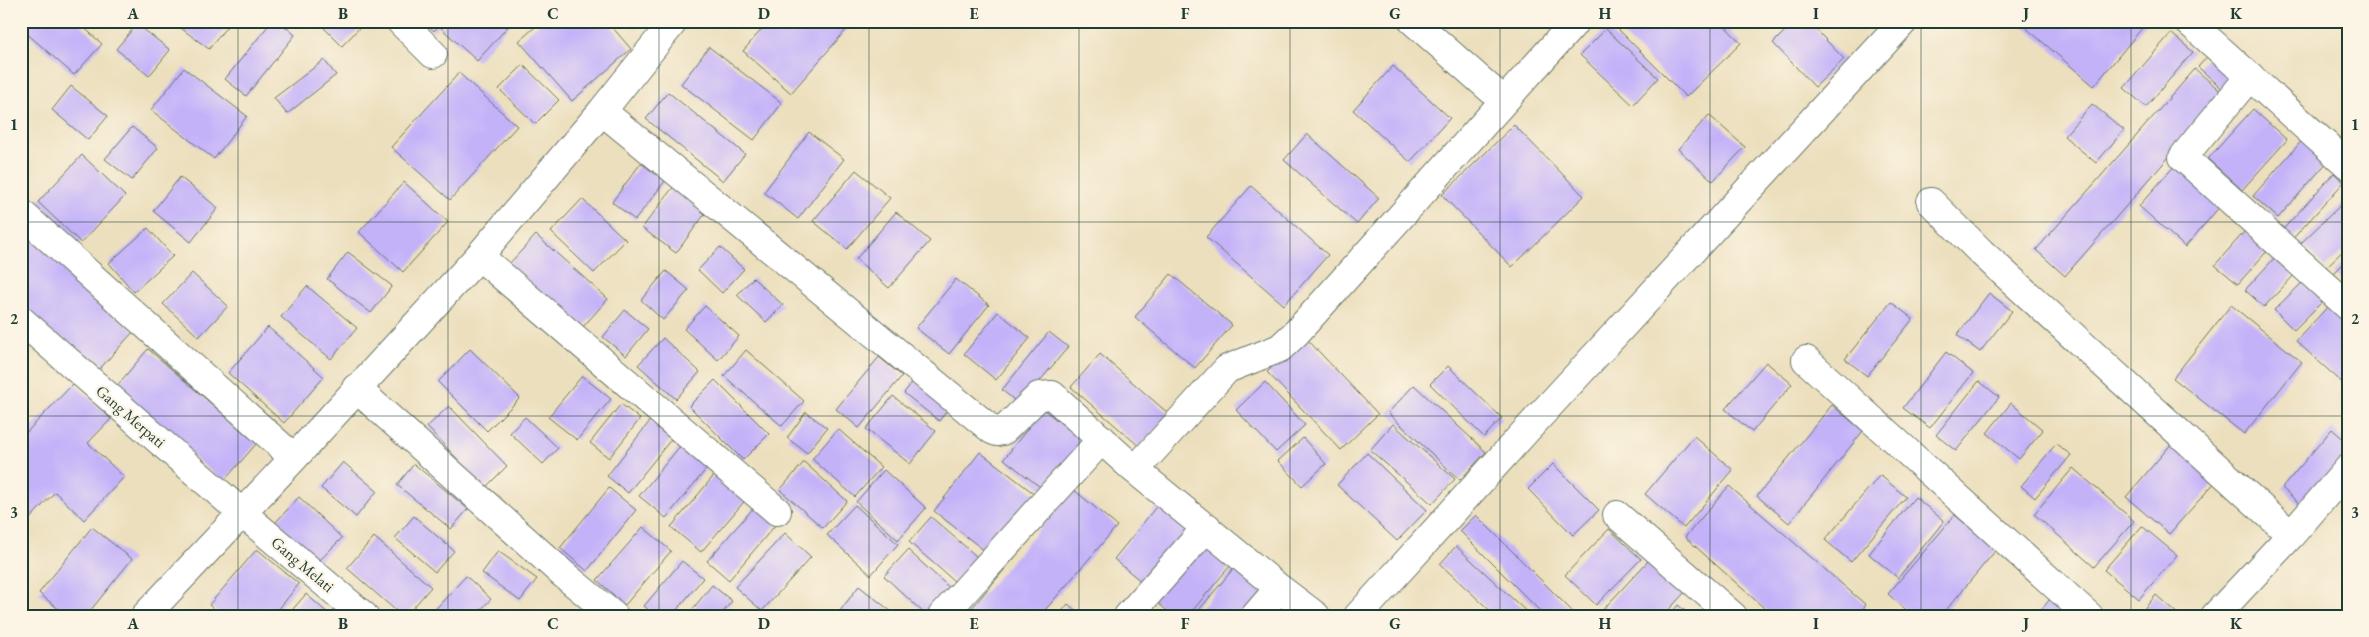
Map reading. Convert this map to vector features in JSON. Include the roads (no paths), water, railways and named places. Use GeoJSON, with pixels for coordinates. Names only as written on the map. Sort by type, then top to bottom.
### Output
{"type":"FeatureCollection","features":[{"type":"Feature","properties":{"kind":"street"},"geometry":{"type":"LineString","coordinates":[[400,21],[433,54]]}},
{"type":"Feature","properties":{"kind":"street"},"geometry":{"type":"LineString","coordinates":[[145,616],[294,458],[356,388],[479,256],[602,111],[675,21]]}},
{"type":"Feature","properties":{"kind":"street"},"geometry":{"type":"LineString","coordinates":[[1413,21],[1504,100]]}},
{"type":"Feature","properties":{"kind":"street"},"geometry":{"type":"LineString","coordinates":[[1135,470],[1227,369],[1280,348],[1297,332],[1576,21]]}},
{"type":"Feature","properties":{"kind":"street"},"geometry":{"type":"LineString","coordinates":[[1358,616],[1904,21]]}},
{"type":"Feature","properties":{"kind":"street"},"geometry":{"type":"LineString","coordinates":[[2188,21],[2348,164]]}},
{"type":"Feature","properties":{"kind":"street"},"geometry":{"type":"LineString","coordinates":[[2250,76],[2183,157],[2348,306]]}},
{"type":"Feature","properties":{"kind":"street"},"geometry":{"type":"LineString","coordinates":[[602,111],[992,430],[997,432],[1003,431],[1039,396],[1046,395],[1056,398],[1135,470],[1316,616]]}},
{"type":"Feature","properties":{"kind":"street"},"geometry":{"type":"LineString","coordinates":[[1931,202],[1981,252],[2291,535]]}},
{"type":"Feature","properties":{"kind":"street"},"geometry":{"type":"LineString","coordinates":[[21,213],[294,458]]}},
{"type":"Feature","properties":{"kind":"street"},"geometry":{"type":"LineString","coordinates":[[479,256],[777,511]]}},
{"type":"Feature","properties":{"kind":"street","name":"Gang Merpati"},"geometry":{"type":"LineString","coordinates":[[21,320],[242,513]]}},
{"type":"Feature","properties":{"kind":"street"},"geometry":{"type":"LineString","coordinates":[[1806,360],[2089,616]]}},
{"type":"Feature","properties":{"kind":"street"},"geometry":{"type":"LineString","coordinates":[[356,388],[563,574],[614,616]]}},
{"type":"Feature","properties":{"kind":"street"},"geometry":{"type":"LineString","coordinates":[[942,616],[1102,439]]}},
{"type":"Feature","properties":{"kind":"street"},"geometry":{"type":"LineString","coordinates":[[2215,616],[2291,535],[2348,470]]}},
{"type":"Feature","properties":{"kind":"street","name":"Gang Melati"},"geometry":{"type":"LineString","coordinates":[[242,513],[364,616]]}},
{"type":"Feature","properties":{"kind":"street"},"geometry":{"type":"LineString","coordinates":[[1617,515],[1733,616]]}},
{"type":"Feature","properties":{"kind":"street"},"geometry":{"type":"LineString","coordinates":[[1128,616],[1207,527]]}},
{"type":"Feature","properties":{"kind":"street"},"geometry":{"type":"LineString","coordinates":[[1255,616],[1279,588]]}}]}
